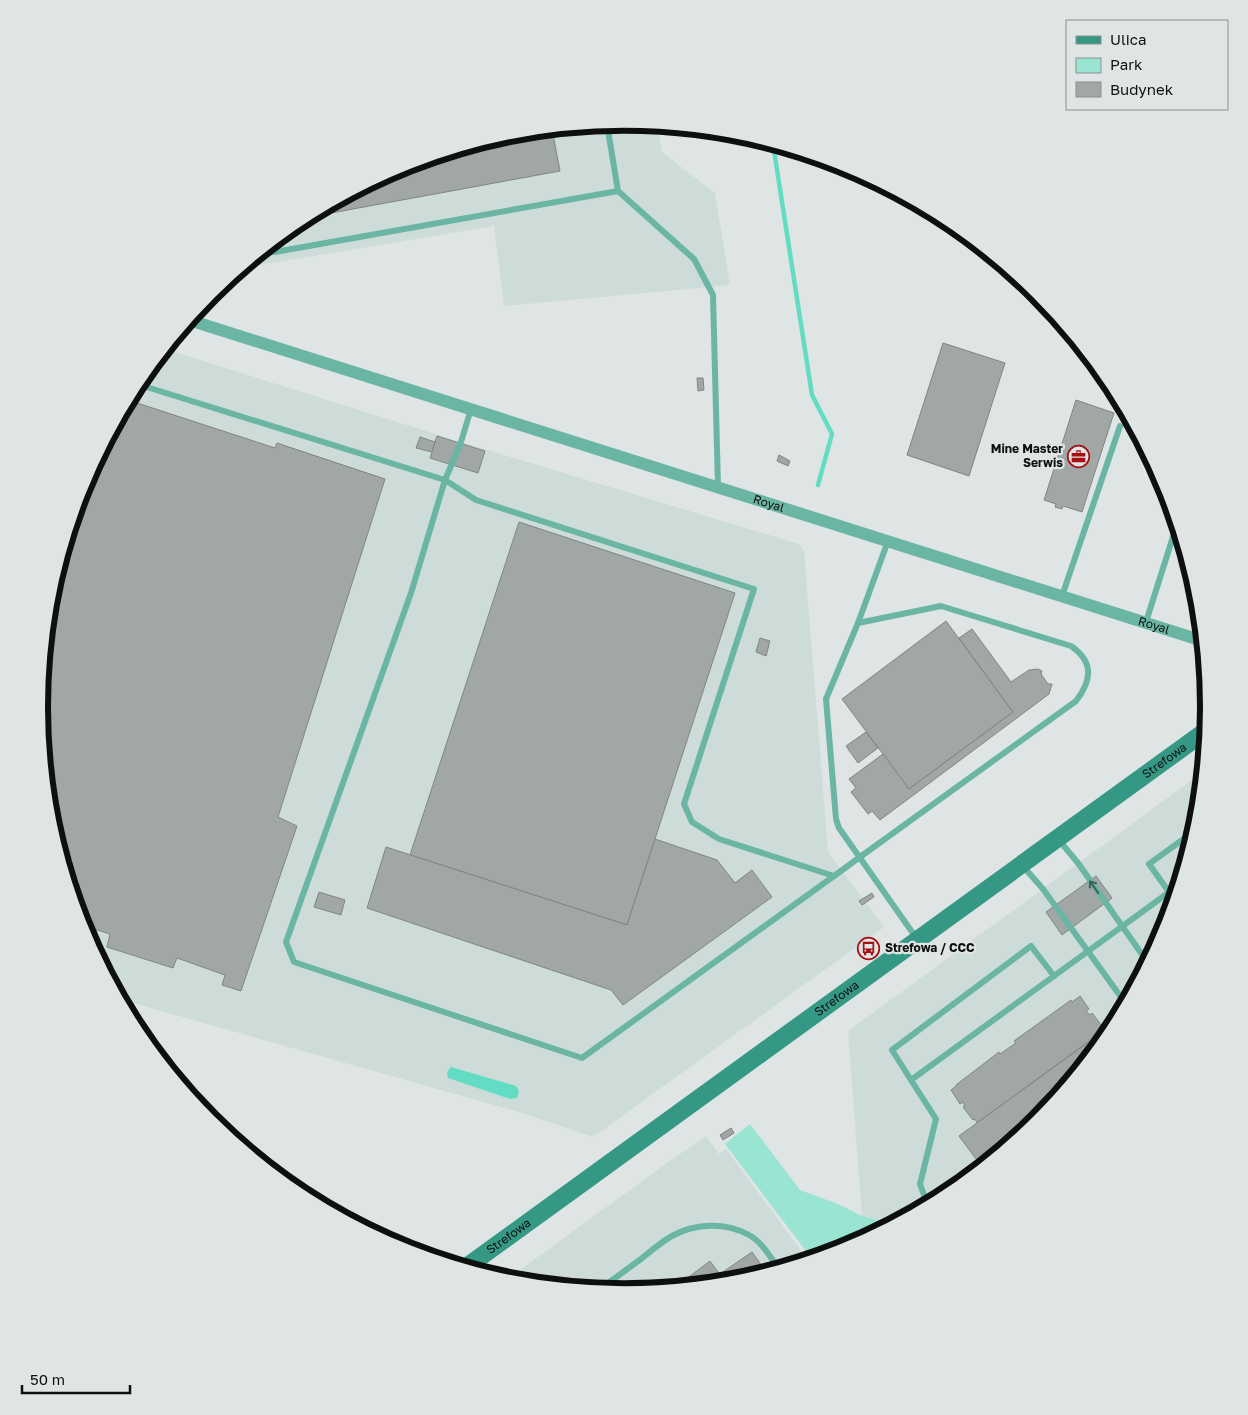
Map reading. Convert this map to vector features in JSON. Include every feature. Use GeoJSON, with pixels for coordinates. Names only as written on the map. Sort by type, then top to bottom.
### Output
{"type":"FeatureCollection","features":[{"type":"Feature","properties":{"kind":"street","name":"Royal"},"geometry":{"type":"LineString","coordinates":[[196,322],[1197,639]]}},
{"type":"Feature","properties":{"kind":"street","name":"Strefowa"},"geometry":{"type":"LineString","coordinates":[[472,1263],[1199,736]]}},
{"type":"Feature","properties":{"kind":"lane"},"geometry":{"type":"LineString","coordinates":[[608,131],[618,191],[694,259],[713,295],[718,487]]}},
{"type":"Feature","properties":{"kind":"lane"},"geometry":{"type":"LineString","coordinates":[[271,252],[618,191]]}},
{"type":"Feature","properties":{"kind":"lane"},"geometry":{"type":"LineString","coordinates":[[145,387],[445,480],[476,500],[754,589],[684,804],[692,822],[719,838],[834,876]]}},
{"type":"Feature","properties":{"kind":"lane"},"geometry":{"type":"LineString","coordinates":[[471,409],[445,480],[411,593],[333,806],[286,942],[294,962],[582,1058],[1076,701],[1084,691],[1088,674],[1086,662],[1079,651],[1071,646],[941,606],[858,623]]}},
{"type":"Feature","properties":{"kind":"lane"},"geometry":{"type":"LineString","coordinates":[[1062,596],[1120,426]]}},
{"type":"Feature","properties":{"kind":"lane"},"geometry":{"type":"LineString","coordinates":[[1146,622],[1174,534]]}},
{"type":"Feature","properties":{"kind":"lane"},"geometry":{"type":"LineString","coordinates":[[888,541],[858,623],[826,699],[838,828],[918,940]]}},
{"type":"Feature","properties":{"kind":"lane"},"geometry":{"type":"LineString","coordinates":[[911,1080],[1169,892],[1149,864],[1185,838]]}},
{"type":"Feature","properties":{"kind":"lane"},"geometry":{"type":"LineString","coordinates":[[1058,839],[1143,957]]}},
{"type":"Feature","properties":{"kind":"lane"},"geometry":{"type":"LineString","coordinates":[[1022,865],[1043,889],[1122,998]]}},
{"type":"Feature","properties":{"kind":"lane"},"geometry":{"type":"LineString","coordinates":[[926,1198],[920,1184],[936,1119],[892,1050],[1031,946],[1054,976]]}},
{"type":"Feature","properties":{"kind":"lane"},"geometry":{"type":"LineString","coordinates":[[607,1284],[672,1236],[687,1229],[701,1226],[719,1226],[750,1235],[763,1246],[775,1263]]}},
{"type":"Feature","properties":{"kind":"shaded area"},"geometry":{"type":"Polygon","coordinates":[[[586,132],[658,132],[662,152],[715,193],[730,285],[504,306],[494,226],[256,264],[273,250],[336,208],[369,190],[439,162],[512,142],[549,136],[586,132]]]}},
{"type":"Feature","properties":{"kind":"shaded area"},"geometry":{"type":"Polygon","coordinates":[[[172,351],[461,442],[799,544],[804,551],[828,852],[884,927],[593,1137],[522,1113],[129,1002],[91,928],[67,857],[52,783],[48,708],[52,632],[67,558],[91,487],[125,419],[145,387],[172,351]]]}},
{"type":"Feature","properties":{"kind":"shaded area"},"geometry":{"type":"Polygon","coordinates":[[[1196,777],[1181,857],[1157,928],[1123,996],[1103,1028],[1057,1088],[1004,1141],[944,1187],[885,1222],[862,1216],[848,1031],[1196,777]]]}},
{"type":"Feature","properties":{"kind":"shaded area"},"geometry":{"type":"Polygon","coordinates":[[[451,1067],[516,1086],[519,1091],[517,1098],[510,1099],[448,1078],[447,1072],[451,1067]]]}},
{"type":"Feature","properties":{"kind":"shaded area"},"geometry":{"type":"Polygon","coordinates":[[[706,1136],[719,1154],[726,1149],[804,1255],[736,1273],[662,1283],[586,1283],[515,1273],[706,1136]]]}},
{"type":"Feature","properties":{"kind":"green space"},"geometry":{"type":"Polygon","coordinates":[[[750,1124],[800,1190],[838,1204],[862,1216],[885,1222],[845,1240],[808,1253],[725,1144],[750,1124]]]}},
{"type":"Feature","properties":{"kind":"building"},"geometry":{"type":"Polygon","coordinates":[[[553,136],[560,171],[327,214],[369,190],[403,175],[475,151],[512,142],[553,136]]]}},
{"type":"Feature","properties":{"kind":"building"},"geometry":{"type":"Polygon","coordinates":[[[943,343],[1005,363],[969,476],[907,455],[943,343]]]}},
{"type":"Feature","properties":{"kind":"building"},"geometry":{"type":"Polygon","coordinates":[[[697,378],[703,378],[704,390],[698,391],[697,378]]]}},
{"type":"Feature","properties":{"kind":"building","name":"Mine Master Serwis"},"geometry":{"type":"Polygon","coordinates":[[[1076,400],[1114,413],[1082,512],[1063,506],[1062,509],[1055,507],[1056,504],[1044,500],[1076,400]]]}},
{"type":"Feature","properties":{"kind":"building"},"geometry":{"type":"Polygon","coordinates":[[[135,402],[275,448],[277,443],[385,479],[278,817],[297,826],[241,991],[222,985],[225,975],[177,958],[173,968],[107,947],[110,934],[91,928],[67,857],[52,783],[48,708],[49,670],[52,632],[59,595],[67,558],[78,522],[91,487],[107,453],[135,402]]]}},
{"type":"Feature","properties":{"kind":"building"},"geometry":{"type":"Polygon","coordinates":[[[437,436],[485,451],[478,473],[430,458],[437,436]]]}},
{"type":"Feature","properties":{"kind":"building"},"geometry":{"type":"Polygon","coordinates":[[[420,437],[435,442],[432,452],[416,448],[420,437]]]}},
{"type":"Feature","properties":{"kind":"building"},"geometry":{"type":"Polygon","coordinates":[[[779,455],[790,461],[788,466],[777,461],[779,455]]]}},
{"type":"Feature","properties":{"kind":"building"},"geometry":{"type":"Polygon","coordinates":[[[519,522],[735,593],[627,925],[410,855],[519,522]]]}},
{"type":"Feature","properties":{"kind":"building"},"geometry":{"type":"Polygon","coordinates":[[[946,621],[1013,712],[909,789],[842,699],[946,621]]]}},
{"type":"Feature","properties":{"kind":"building"},"geometry":{"type":"Polygon","coordinates":[[[972,629],[1011,682],[1029,670],[1038,669],[1042,671],[1041,674],[1048,684],[1052,684],[1049,694],[880,820],[872,811],[868,814],[851,792],[856,788],[849,779],[883,754],[909,789],[1013,712],[959,638],[972,629]]]}},
{"type":"Feature","properties":{"kind":"building"},"geometry":{"type":"Polygon","coordinates":[[[760,638],[770,641],[766,656],[756,652],[760,638]]]}},
{"type":"Feature","properties":{"kind":"building"},"geometry":{"type":"Polygon","coordinates":[[[866,732],[878,748],[858,763],[846,746],[866,732]]]}},
{"type":"Feature","properties":{"kind":"building"},"geometry":{"type":"Polygon","coordinates":[[[655,839],[717,860],[735,883],[752,870],[772,897],[623,1005],[611,990],[367,908],[386,847],[627,925],[655,839]]]}},
{"type":"Feature","properties":{"kind":"building"},"geometry":{"type":"Polygon","coordinates":[[[1096,876],[1112,898],[1062,935],[1046,912],[1096,876]]]}},
{"type":"Feature","properties":{"kind":"building"},"geometry":{"type":"Polygon","coordinates":[[[319,892],[345,900],[341,915],[314,907],[319,892]]]}},
{"type":"Feature","properties":{"kind":"building"},"geometry":{"type":"Polygon","coordinates":[[[872,893],[874,897],[862,905],[859,901],[872,893]]]}},
{"type":"Feature","properties":{"kind":"building"},"geometry":{"type":"Polygon","coordinates":[[[1080,996],[1089,1009],[1086,1011],[1090,1015],[1092,1013],[1102,1026],[1098,1034],[977,1123],[975,1119],[973,1120],[963,1107],[965,1106],[963,1102],[960,1104],[951,1090],[999,1052],[1000,1054],[1016,1043],[1014,1041],[1071,1000],[1072,1002],[1080,996]]]}},
{"type":"Feature","properties":{"kind":"building"},"geometry":{"type":"Polygon","coordinates":[[[1098,1035],[1057,1088],[1032,1115],[978,1162],[959,1136],[1098,1035]]]}},
{"type":"Feature","properties":{"kind":"building"},"geometry":{"type":"Polygon","coordinates":[[[731,1128],[734,1133],[723,1140],[720,1135],[731,1128]]]}},
{"type":"Feature","properties":{"kind":"building"},"geometry":{"type":"Polygon","coordinates":[[[752,1252],[762,1267],[736,1273],[720,1274],[752,1252]]]}},
{"type":"Feature","properties":{"kind":"building"},"geometry":{"type":"Polygon","coordinates":[[[710,1261],[721,1276],[699,1279],[684,1281],[710,1261]]]}},
{"type":"Feature","properties":{"kind":"waterway"},"geometry":{"type":"LineString","coordinates":[[774,151],[812,395],[832,434],[818,485]]}},
{"type":"Feature","properties":{"kind":"place","name":"Mine Master Serwis"},"geometry":{"type":"Point","coordinates":[1079,456]}},
{"type":"Feature","properties":{"kind":"place","name":"Strefowa / CCC"},"geometry":{"type":"Point","coordinates":[869,948]}}]}
